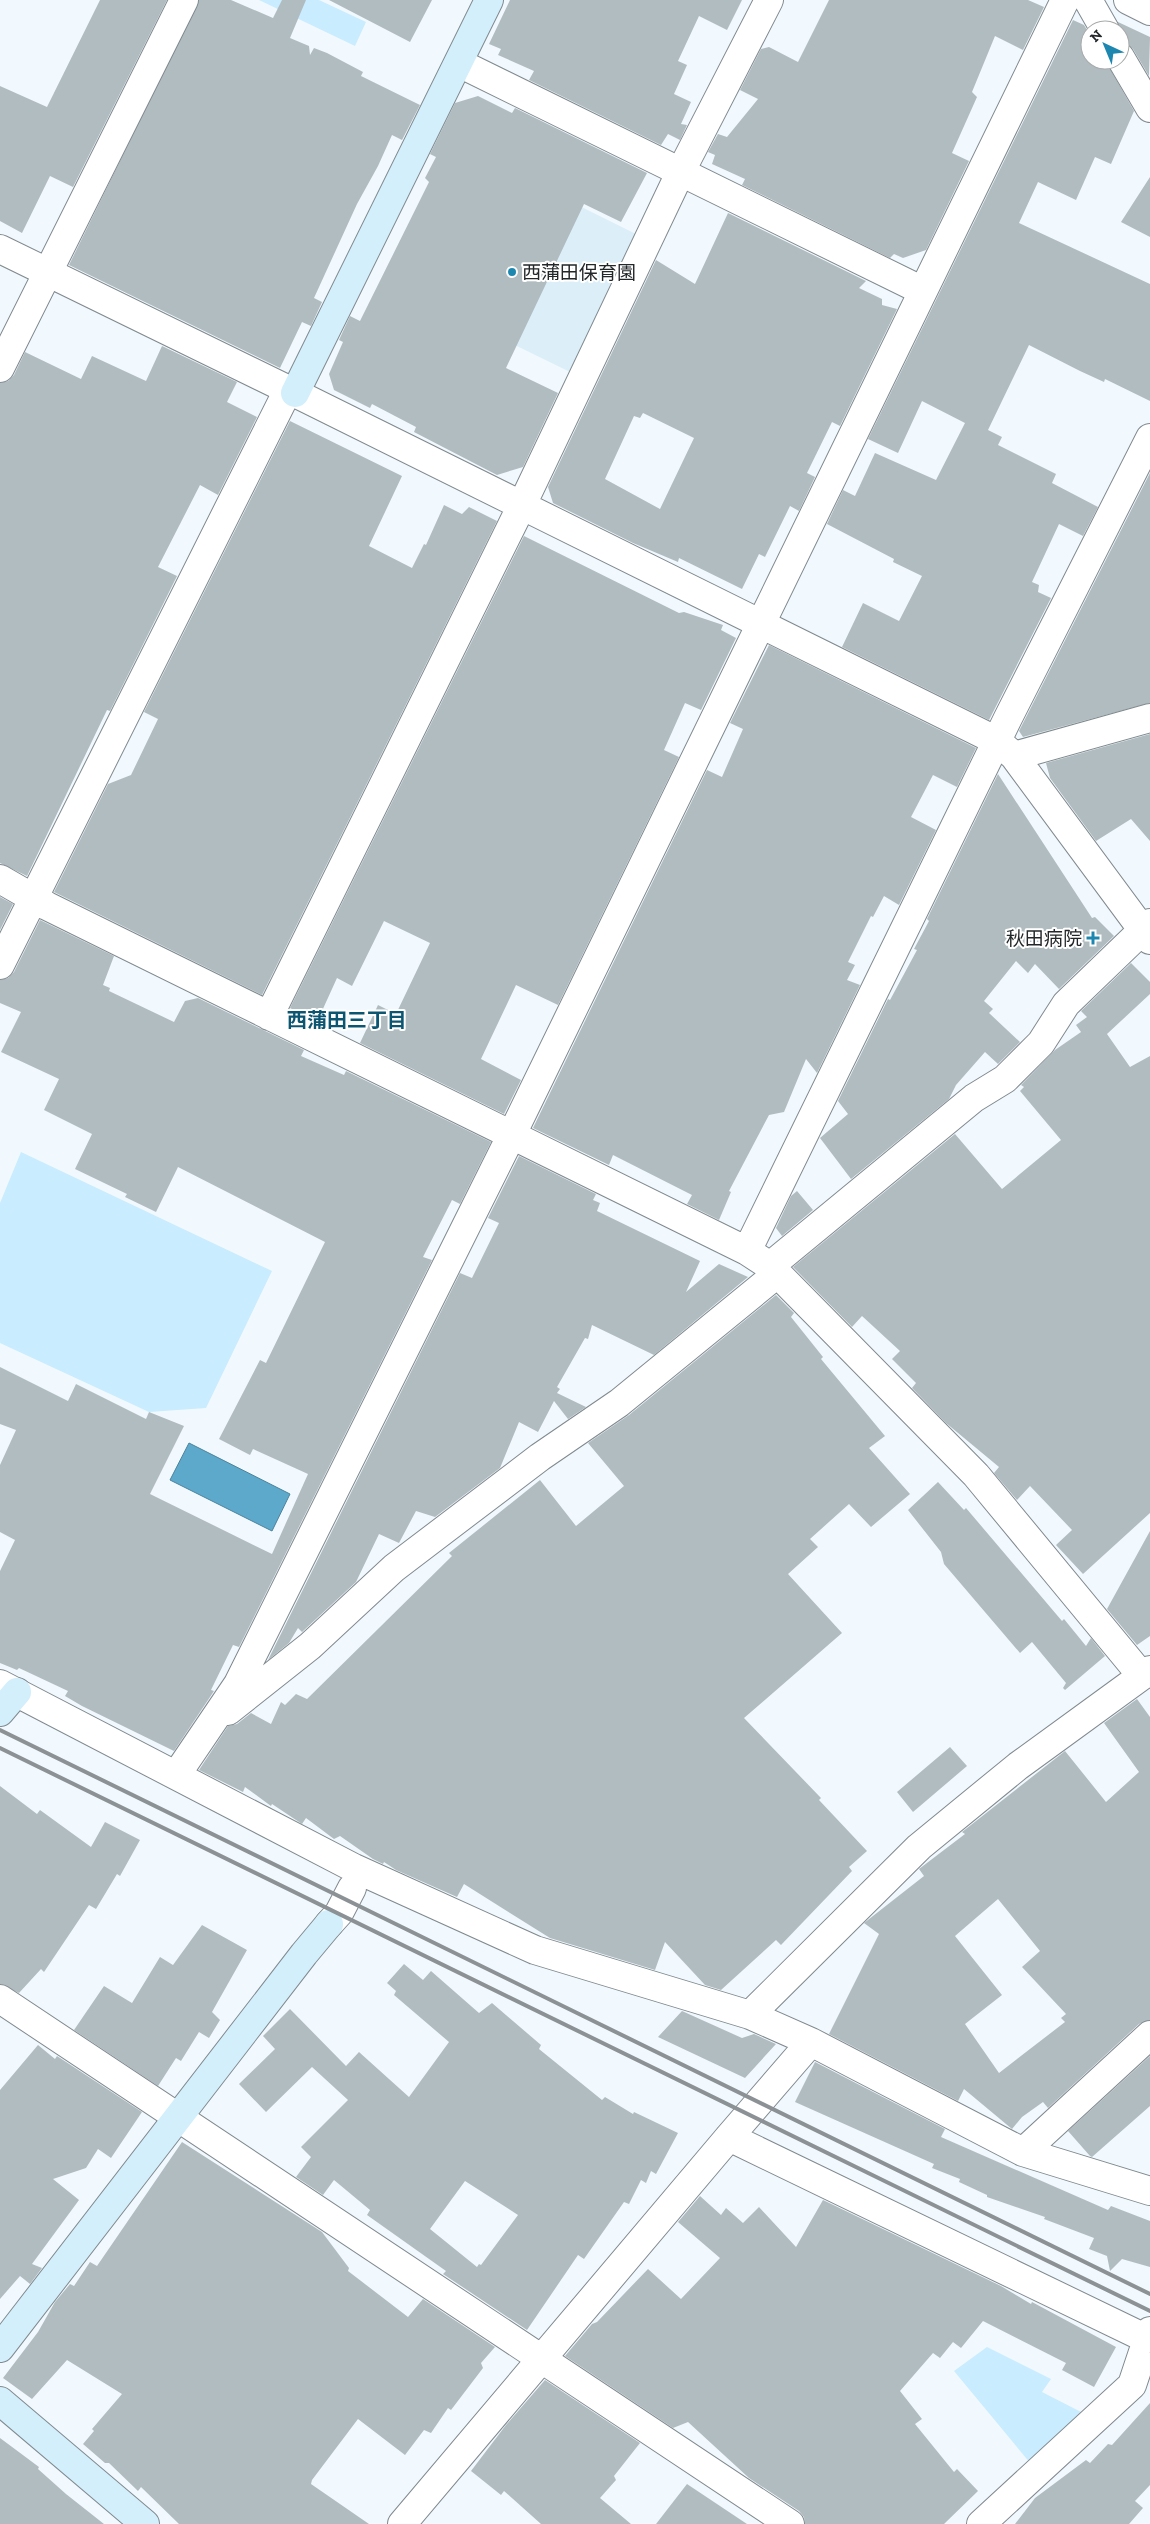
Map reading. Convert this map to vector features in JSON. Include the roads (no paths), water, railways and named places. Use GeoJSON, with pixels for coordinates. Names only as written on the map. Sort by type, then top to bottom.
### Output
{"type":"FeatureCollection","features":[{"type":"Feature","properties":{"kind":"street"},"geometry":{"type":"LineString","coordinates":[[0,368],[184,0]]}},
{"type":"Feature","properties":{"kind":"street"},"geometry":{"type":"LineString","coordinates":[[0,965],[459,63],[489,0]]}},
{"type":"Feature","properties":{"kind":"street"},"geometry":{"type":"LineString","coordinates":[[270,1016],[522,505],[680,173],[769,0]]}},
{"type":"Feature","properties":{"kind":"street"},"geometry":{"type":"LineString","coordinates":[[177,1774],[238,1684],[510,1137],[1065,0]]}},
{"type":"Feature","properties":{"kind":"street"},"geometry":{"type":"LineString","coordinates":[[1088,0],[1099,20]]}},
{"type":"Feature","properties":{"kind":"street"},"geometry":{"type":"LineString","coordinates":[[1128,0],[1150,11]]}},
{"type":"Feature","properties":{"kind":"street"},"geometry":{"type":"LineString","coordinates":[[459,63],[923,291]]}},
{"type":"Feature","properties":{"kind":"street"},"geometry":{"type":"LineString","coordinates":[[1128,70],[1150,108]]}},
{"type":"Feature","properties":{"kind":"street"},"geometry":{"type":"LineString","coordinates":[[0,249],[522,505],[1005,748],[1147,931],[1066,1004],[1041,1043],[1005,1078],[974,1098],[619,1402],[540,1457],[394,1568],[310,1646],[209,1726]]}},
{"type":"Feature","properties":{"kind":"street"},"geometry":{"type":"LineString","coordinates":[[747,1251],[1005,748],[1150,438]]}},
{"type":"Feature","properties":{"kind":"street"},"geometry":{"type":"LineString","coordinates":[[1005,748],[1150,718]]}},
{"type":"Feature","properties":{"kind":"street"},"geometry":{"type":"LineString","coordinates":[[0,879],[33,899],[510,1137],[747,1251],[773,1270],[976,1475],[1146,1673],[1018,1766],[919,1848],[750,2015]]}},
{"type":"Feature","properties":{"kind":"street"},"geometry":{"type":"LineString","coordinates":[[6,1696],[177,1774],[354,1868],[535,1950],[750,2015],[811,2042],[1023,2152],[1150,2191]]}},
{"type":"Feature","properties":{"kind":"street"},"geometry":{"type":"LineString","coordinates":[[0,2348],[304,1954],[339,1913],[352,1888]]}},
{"type":"Feature","properties":{"kind":"street"},"geometry":{"type":"LineString","coordinates":[[0,1999],[540,2360],[790,2524]]}},
{"type":"Feature","properties":{"kind":"street"},"geometry":{"type":"LineString","coordinates":[[1023,2152],[1150,2035]]}},
{"type":"Feature","properties":{"kind":"street"},"geometry":{"type":"LineString","coordinates":[[402,2524],[811,2042]]}},
{"type":"Feature","properties":{"kind":"street"},"geometry":{"type":"LineString","coordinates":[[729,2137],[1148,2335],[1132,2385],[981,2524]]}},
{"type":"Feature","properties":{"kind":"street"},"geometry":{"type":"LineString","coordinates":[[0,2401],[145,2524]]}},
{"type":"Feature","properties":{"kind":"water"},"geometry":{"type":"Polygon","coordinates":[[[189,1443],[290,1494],[272,1531],[170,1480],[189,1443]]]}},
{"type":"Feature","properties":{"kind":"railway"},"geometry":{"type":"LineString","coordinates":[[0,1730],[1150,2294]]}},
{"type":"Feature","properties":{"kind":"railway"},"geometry":{"type":"LineString","coordinates":[[0,1748],[1150,2311]]}},
{"type":"Feature","properties":{"kind":"place","name":"西蒲田保育園"},"geometry":{"type":"Point","coordinates":[512,272]}},
{"type":"Feature","properties":{"kind":"place","name":"秋田病院"},"geometry":{"type":"Point","coordinates":[1093,938]}},
{"type":"Feature","properties":{"kind":"district","name":"西蒲田三丁目"},"geometry":{"type":"Point","coordinates":[347,1020]}}]}
